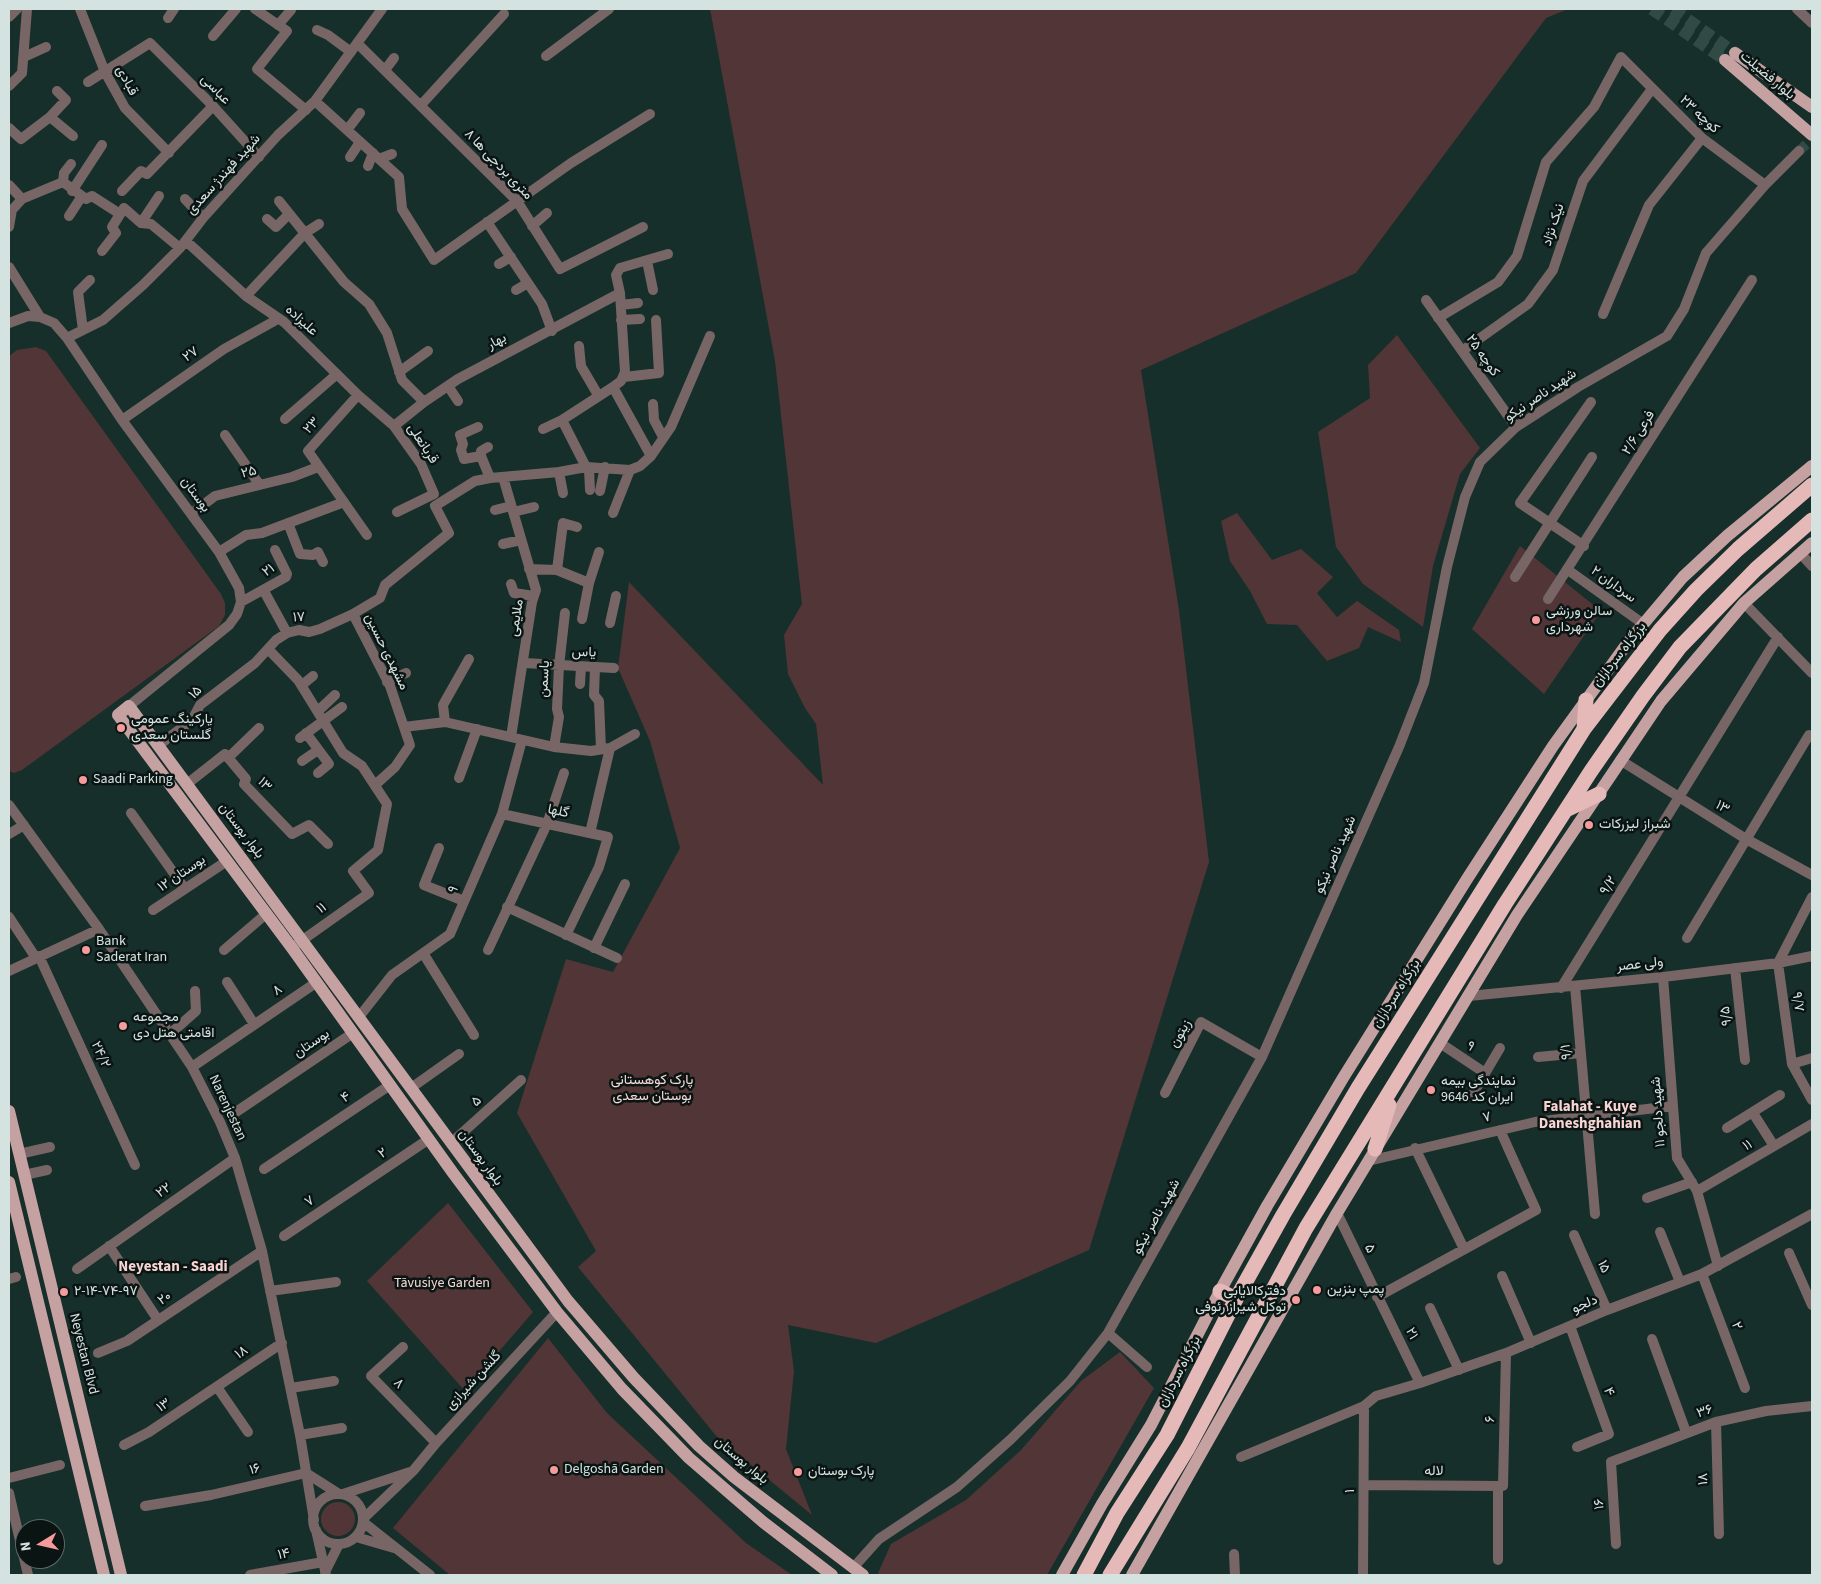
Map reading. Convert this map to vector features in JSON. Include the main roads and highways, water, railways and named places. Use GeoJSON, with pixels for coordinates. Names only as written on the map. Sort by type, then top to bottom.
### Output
{"type":"FeatureCollection","features":[{"type":"Feature","properties":{"kind":"highway","name":"بزرگراه سرداران"},"geometry":{"type":"LineString","coordinates":[[1084,1575],[1117,1513],[1166,1435],[1236,1299],[1348,1104],[1584,729],[1660,630],[1716,570],[1812,485]]}},
{"type":"Feature","properties":{"kind":"highway"},"geometry":{"type":"LineString","coordinates":[[1110,1575],[1188,1448],[1306,1228],[1504,904],[1566,810],[1643,696],[1680,647],[1756,569],[1812,520]]}},
{"type":"Feature","properties":{"kind":"highway"},"geometry":{"type":"LineString","coordinates":[[1791,539],[1812,536]]}},
{"type":"Feature","properties":{"kind":"highway"},"geometry":{"type":"LineString","coordinates":[[1584,729],[1586,700]]}},
{"type":"Feature","properties":{"kind":"highway"},"geometry":{"type":"LineString","coordinates":[[1566,810],[1599,794]]}},
{"type":"Feature","properties":{"kind":"highway"},"geometry":{"type":"LineString","coordinates":[[1482,889],[1504,904]]}},
{"type":"Feature","properties":{"kind":"highway"},"geometry":{"type":"LineString","coordinates":[[1372,1155],[1395,1084]]}},
{"type":"Feature","properties":{"kind":"highway"},"geometry":{"type":"LineString","coordinates":[[1220,1291],[1236,1299]]}},
{"type":"Feature","properties":{"kind":"main road","name":"بلوار فضیلت"},"geometry":{"type":"LineString","coordinates":[[1812,107],[1730,57],[1812,134]]}},
{"type":"Feature","properties":{"kind":"main road"},"geometry":{"type":"LineString","coordinates":[[1062,1575],[1102,1504],[1151,1425],[1220,1291],[1267,1206],[1348,1070],[1472,871],[1586,700],[1642,623],[1683,577],[1727,536],[1812,466]]}},
{"type":"Feature","properties":{"kind":"main road"},"geometry":{"type":"LineString","coordinates":[[1716,570],[1727,536]]}},
{"type":"Feature","properties":{"kind":"main road"},"geometry":{"type":"LineString","coordinates":[[1132,1575],[1337,1213],[1517,915],[1620,760],[1662,701],[1744,603],[1812,543]]}},
{"type":"Feature","properties":{"kind":"main road","name":"بلوار بوستان"},"geometry":{"type":"LineString","coordinates":[[453,1173],[317,982],[118,715],[129,706],[303,939],[410,1088],[568,1301],[634,1378],[699,1446],[741,1482],[858,1572]]}},
{"type":"Feature","properties":{"kind":"main road","name":"Neyestan Blvd"},"geometry":{"type":"LineString","coordinates":[[9,1111],[121,1575]]}},
{"type":"Feature","properties":{"kind":"main road"},"geometry":{"type":"LineString","coordinates":[[465,1162],[453,1173],[557,1312],[622,1389],[689,1458],[762,1522],[832,1575]]}},
{"type":"Feature","properties":{"kind":"main road"},"geometry":{"type":"LineString","coordinates":[[9,1182],[104,1575]]}},
{"type":"Feature","properties":{"kind":"main road"},"geometry":{"type":"LineString","coordinates":[[557,1312],[568,1301]]}},
{"type":"Feature","properties":{"kind":"main road"},"geometry":{"type":"LineString","coordinates":[[689,1458],[699,1446]]}},
{"type":"Feature","properties":{"kind":"tunnel"},"geometry":{"type":"LineString","coordinates":[[1652,9],[1725,60]]}},
{"type":"Feature","properties":{"kind":"tunnel"},"geometry":{"type":"LineString","coordinates":[[1673,9],[1735,53]]}},
{"type":"Feature","properties":{"kind":"tunnel"},"geometry":{"type":"LineString","coordinates":[[1799,151],[1812,139]]}},
{"type":"Feature","properties":{"kind":"place","name":"سالن ورزشی شهرداری"},"geometry":{"type":"Point","coordinates":[1536,620]}},
{"type":"Feature","properties":{"kind":"place","name":"پارکینگ عمومی گلستان سعدی"},"geometry":{"type":"Point","coordinates":[121,728]}},
{"type":"Feature","properties":{"kind":"place","name":"Saadi Parking"},"geometry":{"type":"Point","coordinates":[83,780]}},
{"type":"Feature","properties":{"kind":"place","name":"شبراز لیزرکات"},"geometry":{"type":"Point","coordinates":[1589,825]}},
{"type":"Feature","properties":{"kind":"place","name":"Bank Saderat Iran"},"geometry":{"type":"Point","coordinates":[86,950]}},
{"type":"Feature","properties":{"kind":"place","name":"مجموعه اقامتی هتل دی"},"geometry":{"type":"Point","coordinates":[123,1026]}},
{"type":"Feature","properties":{"kind":"place","name":"نمایندگی بیمه ایران کد 9646"},"geometry":{"type":"Point","coordinates":[1431,1090]}},
{"type":"Feature","properties":{"kind":"place","name":"پمپ بنزین"},"geometry":{"type":"Point","coordinates":[1317,1290]}},
{"type":"Feature","properties":{"kind":"place","name":"۲-۱۴-۷۴-۹۷"},"geometry":{"type":"Point","coordinates":[64,1292]}},
{"type":"Feature","properties":{"kind":"place","name":"دفترکالایابی توکل شیراز رئوفی"},"geometry":{"type":"Point","coordinates":[1296,1300]}},
{"type":"Feature","properties":{"kind":"place","name":"Delgoshā Garden"},"geometry":{"type":"Point","coordinates":[554,1470]}},
{"type":"Feature","properties":{"kind":"place","name":"پارک بوستان"},"geometry":{"type":"Point","coordinates":[798,1472]}},
{"type":"Feature","properties":{"kind":"district","name":"Falahat - Kuye Daneshghahian"},"geometry":{"type":"Point","coordinates":[1590,1116]}},
{"type":"Feature","properties":{"kind":"district","name":"Neyestan - Saadi"},"geometry":{"type":"Point","coordinates":[173,1268]}},
{"type":"Feature","properties":{"kind":"park label","name":"پارک کوهستانی بوستان سعدی"},"geometry":{"type":"Point","coordinates":[652,1090]}},
{"type":"Feature","properties":{"kind":"park label","name":"Tāvusiye Garden"},"geometry":{"type":"Point","coordinates":[442,1284]}}]}
